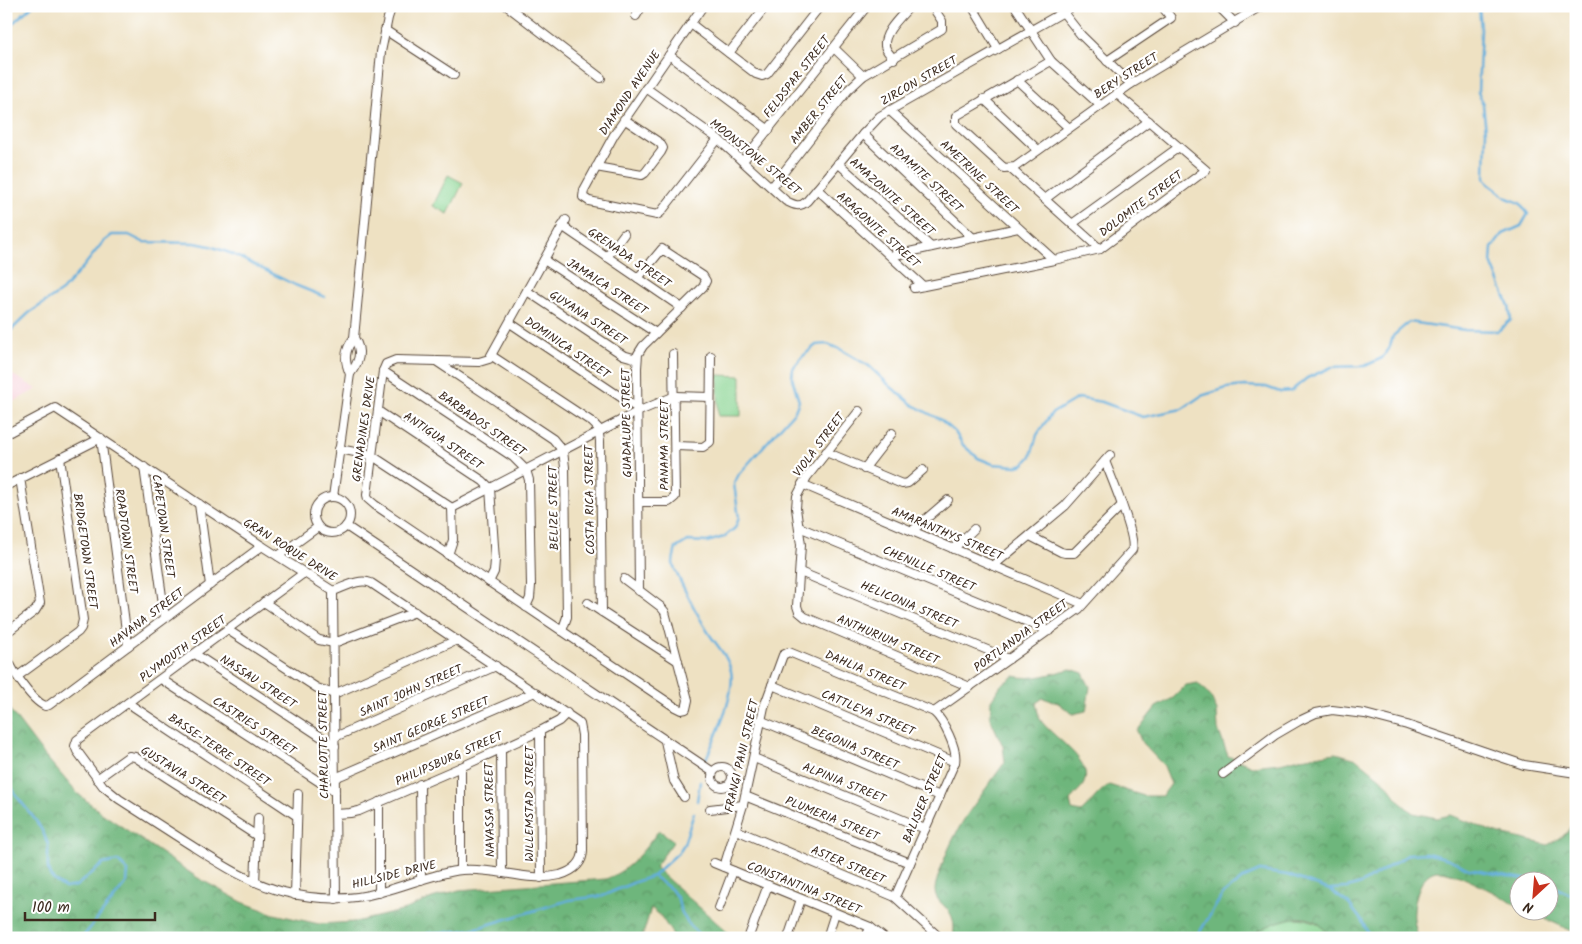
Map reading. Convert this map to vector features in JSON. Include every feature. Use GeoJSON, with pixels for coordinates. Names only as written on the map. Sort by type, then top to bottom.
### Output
{"type":"FeatureCollection","features":[{"type":"Feature","properties":{"kind":"street"},"geometry":{"type":"LineString","coordinates":[[333,497],[350,374],[345,361],[346,352],[354,338],[385,30],[392,6]]}},
{"type":"Feature","properties":{"kind":"street"},"geometry":{"type":"LineString","coordinates":[[507,6],[601,78]]}},
{"type":"Feature","properties":{"kind":"street"},"geometry":{"type":"LineString","coordinates":[[636,16],[642,6]]}},
{"type":"Feature","properties":{"kind":"street","name":"DIAMOND AVENUE"},"geometry":{"type":"LineString","coordinates":[[703,6],[614,134],[583,193],[583,197],[589,201],[657,215],[718,139]]}},
{"type":"Feature","properties":{"kind":"street"},"geometry":{"type":"LineString","coordinates":[[729,54],[766,6]]}},
{"type":"Feature","properties":{"kind":"street"},"geometry":{"type":"LineString","coordinates":[[691,24],[756,74],[764,76],[820,6]]}},
{"type":"Feature","properties":{"kind":"street","name":"FELDSPAR STREET"},"geometry":{"type":"LineString","coordinates":[[743,161],[867,6]]}},
{"type":"Feature","properties":{"kind":"street"},"geometry":{"type":"LineString","coordinates":[[894,59],[886,47],[886,38],[910,6]]}},
{"type":"Feature","properties":{"kind":"street","name":"AMBER STREET"},"geometry":{"type":"LineString","coordinates":[[772,187],[841,97],[863,76],[942,30],[942,22],[932,6]]}},
{"type":"Feature","properties":{"kind":"street"},"geometry":{"type":"LineString","coordinates":[[972,6],[998,49]]}},
{"type":"Feature","properties":{"kind":"street"},"geometry":{"type":"LineString","coordinates":[[1015,6],[1052,61],[1100,106]]}},
{"type":"Feature","properties":{"kind":"street","name":"ZIRCON STREET"},"geometry":{"type":"LineString","coordinates":[[801,205],[804,204],[880,116],[1031,31],[1060,9],[1074,6]]}},
{"type":"Feature","properties":{"kind":"street"},"geometry":{"type":"LineString","coordinates":[[1107,61],[1171,18],[1162,6]]}},
{"type":"Feature","properties":{"kind":"street"},"geometry":{"type":"LineString","coordinates":[[1218,6],[1235,22]]}},
{"type":"Feature","properties":{"kind":"street","name":"BERY STREET"},"geometry":{"type":"LineString","coordinates":[[1009,169],[1131,84],[1261,6]]}},
{"type":"Feature","properties":{"kind":"street"},"geometry":{"type":"LineString","coordinates":[[1060,9],[1081,35],[1131,84]]}},
{"type":"Feature","properties":{"kind":"street"},"geometry":{"type":"LineString","coordinates":[[385,30],[454,75]]}},
{"type":"Feature","properties":{"kind":"street"},"geometry":{"type":"LineString","coordinates":[[834,48],[863,76]]}},
{"type":"Feature","properties":{"kind":"street"},"geometry":{"type":"LineString","coordinates":[[669,55],[769,130]]}},
{"type":"Feature","properties":{"kind":"street"},"geometry":{"type":"LineString","coordinates":[[1052,61],[958,114],[955,118],[956,124],[1000,166],[1009,169],[1100,248]]}},
{"type":"Feature","properties":{"kind":"street"},"geometry":{"type":"LineString","coordinates":[[1017,80],[1069,128]]}},
{"type":"Feature","properties":{"kind":"street","name":"MOONSTONE STREET"},"geometry":{"type":"LineString","coordinates":[[646,88],[718,139],[792,204],[801,205]]}},
{"type":"Feature","properties":{"kind":"street","name":"DOLOMITE STREET"},"geometry":{"type":"LineString","coordinates":[[914,288],[1054,260],[1100,248],[1206,170],[1117,94]]}},
{"type":"Feature","properties":{"kind":"street"},"geometry":{"type":"LineString","coordinates":[[984,99],[1038,150]]}},
{"type":"Feature","properties":{"kind":"street","name":"AMETRINE STREET"},"geometry":{"type":"LineString","coordinates":[[889,110],[1054,260]]}},
{"type":"Feature","properties":{"kind":"street"},"geometry":{"type":"LineString","coordinates":[[596,167],[642,175],[662,152],[660,143],[624,119]]}},
{"type":"Feature","properties":{"kind":"street"},"geometry":{"type":"LineString","coordinates":[[1044,199],[1149,121]]}},
{"type":"Feature","properties":{"kind":"street","name":"ADAMITE STREET"},"geometry":{"type":"LineString","coordinates":[[863,134],[973,238]]}},
{"type":"Feature","properties":{"kind":"street"},"geometry":{"type":"LineString","coordinates":[[1072,224],[1178,147]]}},
{"type":"Feature","properties":{"kind":"street","name":"AMAZONITE STREET"},"geometry":{"type":"LineString","coordinates":[[838,163],[931,248]]}},
{"type":"Feature","properties":{"kind":"street","name":"ARAGONITE STREET"},"geometry":{"type":"LineString","coordinates":[[817,189],[923,286]]}},
{"type":"Feature","properties":{"kind":"street","name":"GRENADA STREET"},"geometry":{"type":"LineString","coordinates":[[544,260],[564,223],[607,257],[682,308]]}},
{"type":"Feature","properties":{"kind":"street"},"geometry":{"type":"LineString","coordinates":[[890,256],[1018,228]]}},
{"type":"Feature","properties":{"kind":"street"},"geometry":{"type":"LineString","coordinates":[[607,257],[624,234]]}},
{"type":"Feature","properties":{"kind":"street","name":"GUADALUPE STREET"},"geometry":{"type":"LineString","coordinates":[[638,278],[662,248],[703,276],[706,281],[703,287],[643,346],[638,358],[639,591]]}},
{"type":"Feature","properties":{"kind":"street"},"geometry":{"type":"LineString","coordinates":[[492,356],[544,260]]}},
{"type":"Feature","properties":{"kind":"street","name":"JAMAICA STREET"},"geometry":{"type":"LineString","coordinates":[[544,260],[656,333]]}},
{"type":"Feature","properties":{"kind":"street","name":"GUYANA STREET"},"geometry":{"type":"LineString","coordinates":[[527,291],[623,355],[638,358]]}},
{"type":"Feature","properties":{"kind":"street","name":"DOMINICA STREET"},"geometry":{"type":"LineString","coordinates":[[510,323],[637,410]]}},
{"type":"Feature","properties":{"kind":"street"},"geometry":{"type":"LineString","coordinates":[[350,374],[360,358],[360,349],[354,338]]}},
{"type":"Feature","properties":{"kind":"street","name":"PANAMA STREET"},"geometry":{"type":"LineString","coordinates":[[639,502],[670,502],[674,500],[676,494],[674,354]]}},
{"type":"Feature","properties":{"kind":"street","name":"GRENADINES DRIVE"},"geometry":{"type":"LineString","coordinates":[[492,356],[483,362],[392,360],[386,364],[383,371],[367,491],[368,499],[681,710],[686,709],[688,700],[678,661]]}},
{"type":"Feature","properties":{"kind":"street","name":"COSTA RICA STREET"},"geometry":{"type":"LineString","coordinates":[[492,356],[592,422],[600,432],[602,612]]}},
{"type":"Feature","properties":{"kind":"street"},"geometry":{"type":"LineString","coordinates":[[676,446],[703,447],[708,445],[711,439],[711,356]]}},
{"type":"Feature","properties":{"kind":"street","name":"BELIZE STREET"},"geometry":{"type":"LineString","coordinates":[[436,361],[553,439],[563,451],[565,467],[567,617],[562,631]]}},
{"type":"Feature","properties":{"kind":"street","name":"BARBADOS STREET"},"geometry":{"type":"LineString","coordinates":[[383,371],[513,456],[526,470],[529,487],[531,586],[530,598],[526,607]]}},
{"type":"Feature","properties":{"kind":"street"},"geometry":{"type":"LineString","coordinates":[[452,508],[600,432],[637,410],[675,396],[710,397]]}},
{"type":"Feature","properties":{"kind":"street","name":"GRAN ROQUE DRIVE"},"geometry":{"type":"LineString","coordinates":[[6,434],[55,408],[262,546],[334,591],[360,581],[366,581],[567,712]]}},
{"type":"Feature","properties":{"kind":"street","name":"ANTIGUA STREET"},"geometry":{"type":"LineString","coordinates":[[378,411],[483,481],[490,488]]}},
{"type":"Feature","properties":{"kind":"street","name":"VIOLA STREET"},"geometry":{"type":"LineString","coordinates":[[799,612],[797,606],[802,545],[796,502],[797,496],[802,484],[859,411]]}},
{"type":"Feature","properties":{"kind":"street"},"geometry":{"type":"LineString","coordinates":[[864,468],[892,433]]}},
{"type":"Feature","properties":{"kind":"street"},"geometry":{"type":"LineString","coordinates":[[6,486],[101,438]]}},
{"type":"Feature","properties":{"kind":"street","name":"ROADTOWN STREET"},"geometry":{"type":"LineString","coordinates":[[101,438],[128,646]]}},
{"type":"Feature","properties":{"kind":"street"},"geometry":{"type":"LineString","coordinates":[[340,449],[372,455],[452,508]]}},
{"type":"Feature","properties":{"kind":"street"},"geometry":{"type":"LineString","coordinates":[[826,452],[904,484],[923,470]]}},
{"type":"Feature","properties":{"kind":"street","name":"BRIDGETOWN STREET"},"geometry":{"type":"LineString","coordinates":[[18,676],[78,632],[82,624],[83,616],[60,458]]}},
{"type":"Feature","properties":{"kind":"street"},"geometry":{"type":"LineString","coordinates":[[993,566],[1065,506],[1108,458],[1122,504],[1074,552],[1060,552],[1030,536]]}},
{"type":"Feature","properties":{"kind":"street","name":"CAPETOWN STREET"},"geometry":{"type":"LineString","coordinates":[[144,467],[165,618]]}},
{"type":"Feature","properties":{"kind":"street"},"geometry":{"type":"LineString","coordinates":[[6,633],[35,612],[40,603],[20,478]]}},
{"type":"Feature","properties":{"kind":"street","name":"AMARANTHYS STREET"},"geometry":{"type":"LineString","coordinates":[[802,484],[1083,604]]}},
{"type":"Feature","properties":{"kind":"street"},"geometry":{"type":"LineString","coordinates":[[489,582],[494,572],[495,560],[490,488]]}},
{"type":"Feature","properties":{"kind":"street"},"geometry":{"type":"LineString","coordinates":[[333,497],[340,500],[348,508],[350,519],[346,526],[341,531],[330,534],[323,531],[318,527],[314,519],[316,507],[321,501],[333,497]]}},
{"type":"Feature","properties":{"kind":"street"},"geometry":{"type":"LineString","coordinates":[[912,531],[948,500]]}},
{"type":"Feature","properties":{"kind":"street"},"geometry":{"type":"LineString","coordinates":[[199,504],[210,585]]}},
{"type":"Feature","properties":{"kind":"street","name":"PORTLANDIA STREET"},"geometry":{"type":"LineString","coordinates":[[934,712],[1049,631],[1083,604],[1134,547],[1122,504]]}},
{"type":"Feature","properties":{"kind":"street"},"geometry":{"type":"LineString","coordinates":[[448,554],[453,540],[452,508]]}},
{"type":"Feature","properties":{"kind":"street"},"geometry":{"type":"LineString","coordinates":[[346,526],[713,772]]}},
{"type":"Feature","properties":{"kind":"street"},"geometry":{"type":"LineString","coordinates":[[278,556],[318,527]]}},
{"type":"Feature","properties":{"kind":"street","name":"CHENILLE STREET"},"geometry":{"type":"LineString","coordinates":[[799,527],[1049,631]]}},
{"type":"Feature","properties":{"kind":"street"},"geometry":{"type":"LineString","coordinates":[[954,549],[974,529]]}},
{"type":"Feature","properties":{"kind":"street","name":"HAVANA STREET"},"geometry":{"type":"LineString","coordinates":[[18,676],[37,701],[45,706],[52,703],[262,546]]}},
{"type":"Feature","properties":{"kind":"street","name":"HELICONIA STREET"},"geometry":{"type":"LineString","coordinates":[[800,572],[1009,659]]}},
{"type":"Feature","properties":{"kind":"street","name":"PLYMOUTH STREET"},"geometry":{"type":"LineString","coordinates":[[76,744],[128,703],[304,573]]}},
{"type":"Feature","properties":{"kind":"street"},"geometry":{"type":"LineString","coordinates":[[624,579],[665,612],[678,661]]}},
{"type":"Feature","properties":{"kind":"street","name":"CHARLOTTE STREET"},"geometry":{"type":"LineString","coordinates":[[334,591],[336,899]]}},
{"type":"Feature","properties":{"kind":"street"},"geometry":{"type":"LineString","coordinates":[[264,602],[319,640],[334,644],[415,612]]}},
{"type":"Feature","properties":{"kind":"street"},"geometry":{"type":"LineString","coordinates":[[588,603],[678,661]]}},
{"type":"Feature","properties":{"kind":"street","name":"ANTHURIUM STREET"},"geometry":{"type":"LineString","coordinates":[[799,612],[805,617],[970,687]]}},
{"type":"Feature","properties":{"kind":"street"},"geometry":{"type":"LineString","coordinates":[[228,630],[317,688],[334,694],[457,640]]}},
{"type":"Feature","properties":{"kind":"street","name":"FRANGI PANI STREET"},"geometry":{"type":"LineString","coordinates":[[724,867],[745,796],[760,720],[783,655],[786,652]]}},
{"type":"Feature","properties":{"kind":"street","name":"DAHLIA STREET"},"geometry":{"type":"LineString","coordinates":[[786,652],[796,654],[934,712]]}},
{"type":"Feature","properties":{"kind":"street","name":"NASSAU STREET"},"geometry":{"type":"LineString","coordinates":[[195,654],[335,746]]}},
{"type":"Feature","properties":{"kind":"street"},"geometry":{"type":"LineString","coordinates":[[6,656],[18,676]]}},
{"type":"Feature","properties":{"kind":"street","name":"SAINT JOHN STREET"},"geometry":{"type":"LineString","coordinates":[[335,736],[496,666]]}},
{"type":"Feature","properties":{"kind":"street","name":"CASTRIES STREET"},"geometry":{"type":"LineString","coordinates":[[161,679],[335,792]]}},
{"type":"Feature","properties":{"kind":"street","name":"CATTLEYA STREET"},"geometry":{"type":"LineString","coordinates":[[772,685],[955,762]]}},
{"type":"Feature","properties":{"kind":"street","name":"SAINT GEORGE STREET"},"geometry":{"type":"LineString","coordinates":[[335,778],[536,692]]}},
{"type":"Feature","properties":{"kind":"street","name":"BASSE-TERRE STREET"},"geometry":{"type":"LineString","coordinates":[[128,703],[298,816]]}},
{"type":"Feature","properties":{"kind":"street"},"geometry":{"type":"LineString","coordinates":[[1223,774],[1298,721],[1316,713],[1332,710],[1364,714],[1407,725],[1524,765],[1576,773]]}},
{"type":"Feature","properties":{"kind":"street","name":"PHILIPSBURG STREET"},"geometry":{"type":"LineString","coordinates":[[336,814],[350,813],[461,767],[540,731],[559,721],[567,712]]}},
{"type":"Feature","properties":{"kind":"street","name":"HILLSIDE DRIVE"},"geometry":{"type":"LineString","coordinates":[[76,744],[77,751],[97,778],[119,799],[217,861],[255,882],[296,895],[336,899],[379,892],[461,870],[502,872],[541,878],[562,874],[576,868],[580,864],[583,855],[582,735],[580,724],[567,712]]}},
{"type":"Feature","properties":{"kind":"street","name":"BALISIER STREET"},"geometry":{"type":"LineString","coordinates":[[895,897],[955,762],[956,754],[951,742],[934,712]]}},
{"type":"Feature","properties":{"kind":"street","name":"BEGONIA STREET"},"geometry":{"type":"LineString","coordinates":[[760,720],[940,796]]}},
{"type":"Feature","properties":{"kind":"street","name":"WILLEMSTAD STREET"},"geometry":{"type":"LineString","coordinates":[[540,731],[541,878]]}},
{"type":"Feature","properties":{"kind":"street"},"geometry":{"type":"LineString","coordinates":[[665,740],[674,780],[684,797]]}},
{"type":"Feature","properties":{"kind":"street","name":"NAVASSA STREET"},"geometry":{"type":"LineString","coordinates":[[501,749],[502,872]]}},
{"type":"Feature","properties":{"kind":"street","name":"GUSTAVIA STREET"},"geometry":{"type":"LineString","coordinates":[[97,778],[129,756],[135,757],[257,836]]}},
{"type":"Feature","properties":{"kind":"street","name":"ALPINIA STREET"},"geometry":{"type":"LineString","coordinates":[[754,758],[925,829]]}},
{"type":"Feature","properties":{"kind":"street"},"geometry":{"type":"LineString","coordinates":[[461,767],[461,870]]}},
{"type":"Feature","properties":{"kind":"street"},"geometry":{"type":"LineString","coordinates":[[718,767],[728,768],[732,774],[731,781],[726,786],[720,786],[712,779],[713,772],[718,767]]}},
{"type":"Feature","properties":{"kind":"street"},"geometry":{"type":"LineString","coordinates":[[731,781],[747,786]]}},
{"type":"Feature","properties":{"kind":"street"},"geometry":{"type":"LineString","coordinates":[[420,784],[421,880]]}},
{"type":"Feature","properties":{"kind":"street"},"geometry":{"type":"LineString","coordinates":[[296,895],[298,794]]}},
{"type":"Feature","properties":{"kind":"street","name":"PLUMERIA STREET"},"geometry":{"type":"LineString","coordinates":[[745,796],[910,863]]}},
{"type":"Feature","properties":{"kind":"street"},"geometry":{"type":"LineString","coordinates":[[379,802],[379,892]]}},
{"type":"Feature","properties":{"kind":"street"},"geometry":{"type":"LineString","coordinates":[[710,809],[743,804]]}},
{"type":"Feature","properties":{"kind":"street"},"geometry":{"type":"LineString","coordinates":[[255,882],[258,818]]}},
{"type":"Feature","properties":{"kind":"street","name":"ASTER STREET"},"geometry":{"type":"LineString","coordinates":[[736,830],[895,897],[940,938]]}},
{"type":"Feature","properties":{"kind":"street","name":"CONSTANTINA STREET"},"geometry":{"type":"LineString","coordinates":[[714,863],[870,927],[884,938]]}},
{"type":"Feature","properties":{"kind":"street"},"geometry":{"type":"LineString","coordinates":[[719,908],[733,871]]}},
{"type":"Feature","properties":{"kind":"street"},"geometry":{"type":"LineString","coordinates":[[749,936],[768,885]]}},
{"type":"Feature","properties":{"kind":"street"},"geometry":{"type":"LineString","coordinates":[[788,938],[801,899]]}},
{"type":"Feature","properties":{"kind":"street"},"geometry":{"type":"LineString","coordinates":[[827,938],[835,913]]}},
{"type":"Feature","properties":{"kind":"street"},"geometry":{"type":"LineString","coordinates":[[866,938],[870,927]]}},
{"type":"Feature","properties":{"kind":"shaded area"},"geometry":{"type":"Polygon","coordinates":[[[13,375],[37,389],[6,406],[6,378],[13,375]]]}},
{"type":"Feature","properties":{"kind":"green space"},"geometry":{"type":"Polygon","coordinates":[[[448,175],[463,183],[448,214],[433,206],[448,175]]]}},
{"type":"Feature","properties":{"kind":"green space"},"geometry":{"type":"Polygon","coordinates":[[[718,375],[741,376],[741,416],[718,416],[718,375]]]}},
{"type":"Feature","properties":{"kind":"green space"},"geometry":{"type":"Polygon","coordinates":[[[1071,669],[1083,673],[1090,687],[1086,711],[1073,714],[1058,703],[1043,698],[1036,703],[1040,719],[1082,763],[1085,780],[1070,801],[1072,810],[1081,812],[1109,785],[1144,796],[1162,796],[1171,784],[1164,766],[1142,743],[1137,731],[1156,707],[1173,698],[1186,685],[1198,683],[1211,697],[1217,711],[1218,729],[1228,756],[1252,766],[1336,753],[1357,759],[1386,783],[1402,804],[1413,813],[1437,818],[1451,815],[1496,833],[1548,845],[1567,833],[1576,818],[1576,933],[1552,922],[1560,922],[1560,872],[1510,872],[1510,901],[1450,873],[1435,871],[1425,878],[1418,891],[1414,914],[1418,938],[1330,938],[1322,927],[1313,920],[1291,918],[1267,926],[1246,938],[953,938],[953,919],[936,896],[935,890],[946,855],[957,831],[1005,762],[1003,746],[990,718],[991,700],[1001,685],[1014,676],[1029,678],[1071,669]]]}},
{"type":"Feature","properties":{"kind":"green space"},"geometry":{"type":"Polygon","coordinates":[[[6,705],[41,751],[77,793],[103,814],[198,878],[242,902],[274,914],[319,924],[355,922],[402,911],[432,898],[459,890],[606,879],[629,865],[659,830],[674,841],[655,867],[734,938],[675,938],[660,915],[651,908],[642,938],[6,938],[6,705]]]}},
{"type":"Feature","properties":{"kind":"green space"},"geometry":{"type":"Polygon","coordinates":[[[1295,918],[1315,922],[1323,928],[1330,938],[1246,938],[1275,923],[1295,918]]]}},
{"type":"Feature","properties":{"kind":"waterway"},"geometry":{"type":"LineString","coordinates":[[6,29],[32,6]]}},
{"type":"Feature","properties":{"kind":"waterway"},"geometry":{"type":"LineString","coordinates":[[706,759],[728,703],[732,681],[731,671],[727,660],[711,637],[678,577],[673,563],[676,548],[688,541],[707,542],[724,537],[735,528],[739,518],[734,484],[739,474],[795,411],[799,401],[792,378],[793,368],[816,345],[827,344],[840,349],[869,366],[913,405],[941,420],[955,432],[963,445],[978,458],[993,464],[1017,466],[1024,464],[1031,456],[1037,435],[1051,414],[1078,398],[1102,402],[1143,417],[1182,409],[1201,396],[1227,388],[1244,386],[1266,387],[1280,392],[1291,391],[1307,378],[1332,367],[1365,366],[1382,358],[1389,349],[1393,336],[1409,322],[1465,330],[1498,331],[1511,320],[1509,306],[1491,262],[1492,248],[1503,234],[1521,226],[1528,214],[1520,203],[1507,198],[1490,185],[1485,178],[1486,131],[1483,105],[1478,92],[1481,30],[1479,6]]}},
{"type":"Feature","properties":{"kind":"waterway"},"geometry":{"type":"LineString","coordinates":[[6,335],[29,313],[62,291],[103,242],[112,235],[129,235],[143,242],[195,243],[210,246],[230,253],[295,285],[325,297]]}},
{"type":"Feature","properties":{"kind":"waterway"},"geometry":{"type":"LineString","coordinates":[[6,771],[13,791],[43,832],[48,846],[48,870],[51,878],[65,888],[76,886],[103,864],[118,861],[128,871],[127,882],[82,938]]}},
{"type":"Feature","properties":{"kind":"waterway"},"geometry":{"type":"LineString","coordinates":[[697,801],[700,782]]}},
{"type":"Feature","properties":{"kind":"waterway"},"geometry":{"type":"LineString","coordinates":[[416,938],[430,933],[477,928],[569,900],[602,896],[653,876],[679,852],[684,844],[694,813]]}},
{"type":"Feature","properties":{"kind":"waterway"},"geometry":{"type":"LineString","coordinates":[[1331,889],[1347,888],[1361,884],[1409,854],[1426,853],[1449,859],[1469,869],[1510,877]]}},
{"type":"Feature","properties":{"kind":"waterway"},"geometry":{"type":"LineString","coordinates":[[1196,938],[1223,894],[1244,878],[1260,871],[1287,875],[1330,890],[1349,904],[1362,921],[1370,938]]}},
{"type":"Feature","properties":{"kind":"waterway"},"geometry":{"type":"LineString","coordinates":[[653,876],[671,889],[678,899],[680,909],[687,922],[702,938]]}},
{"type":"Feature","properties":{"kind":"waterway"},"geometry":{"type":"LineString","coordinates":[[1560,890],[1576,897]]}}]}
